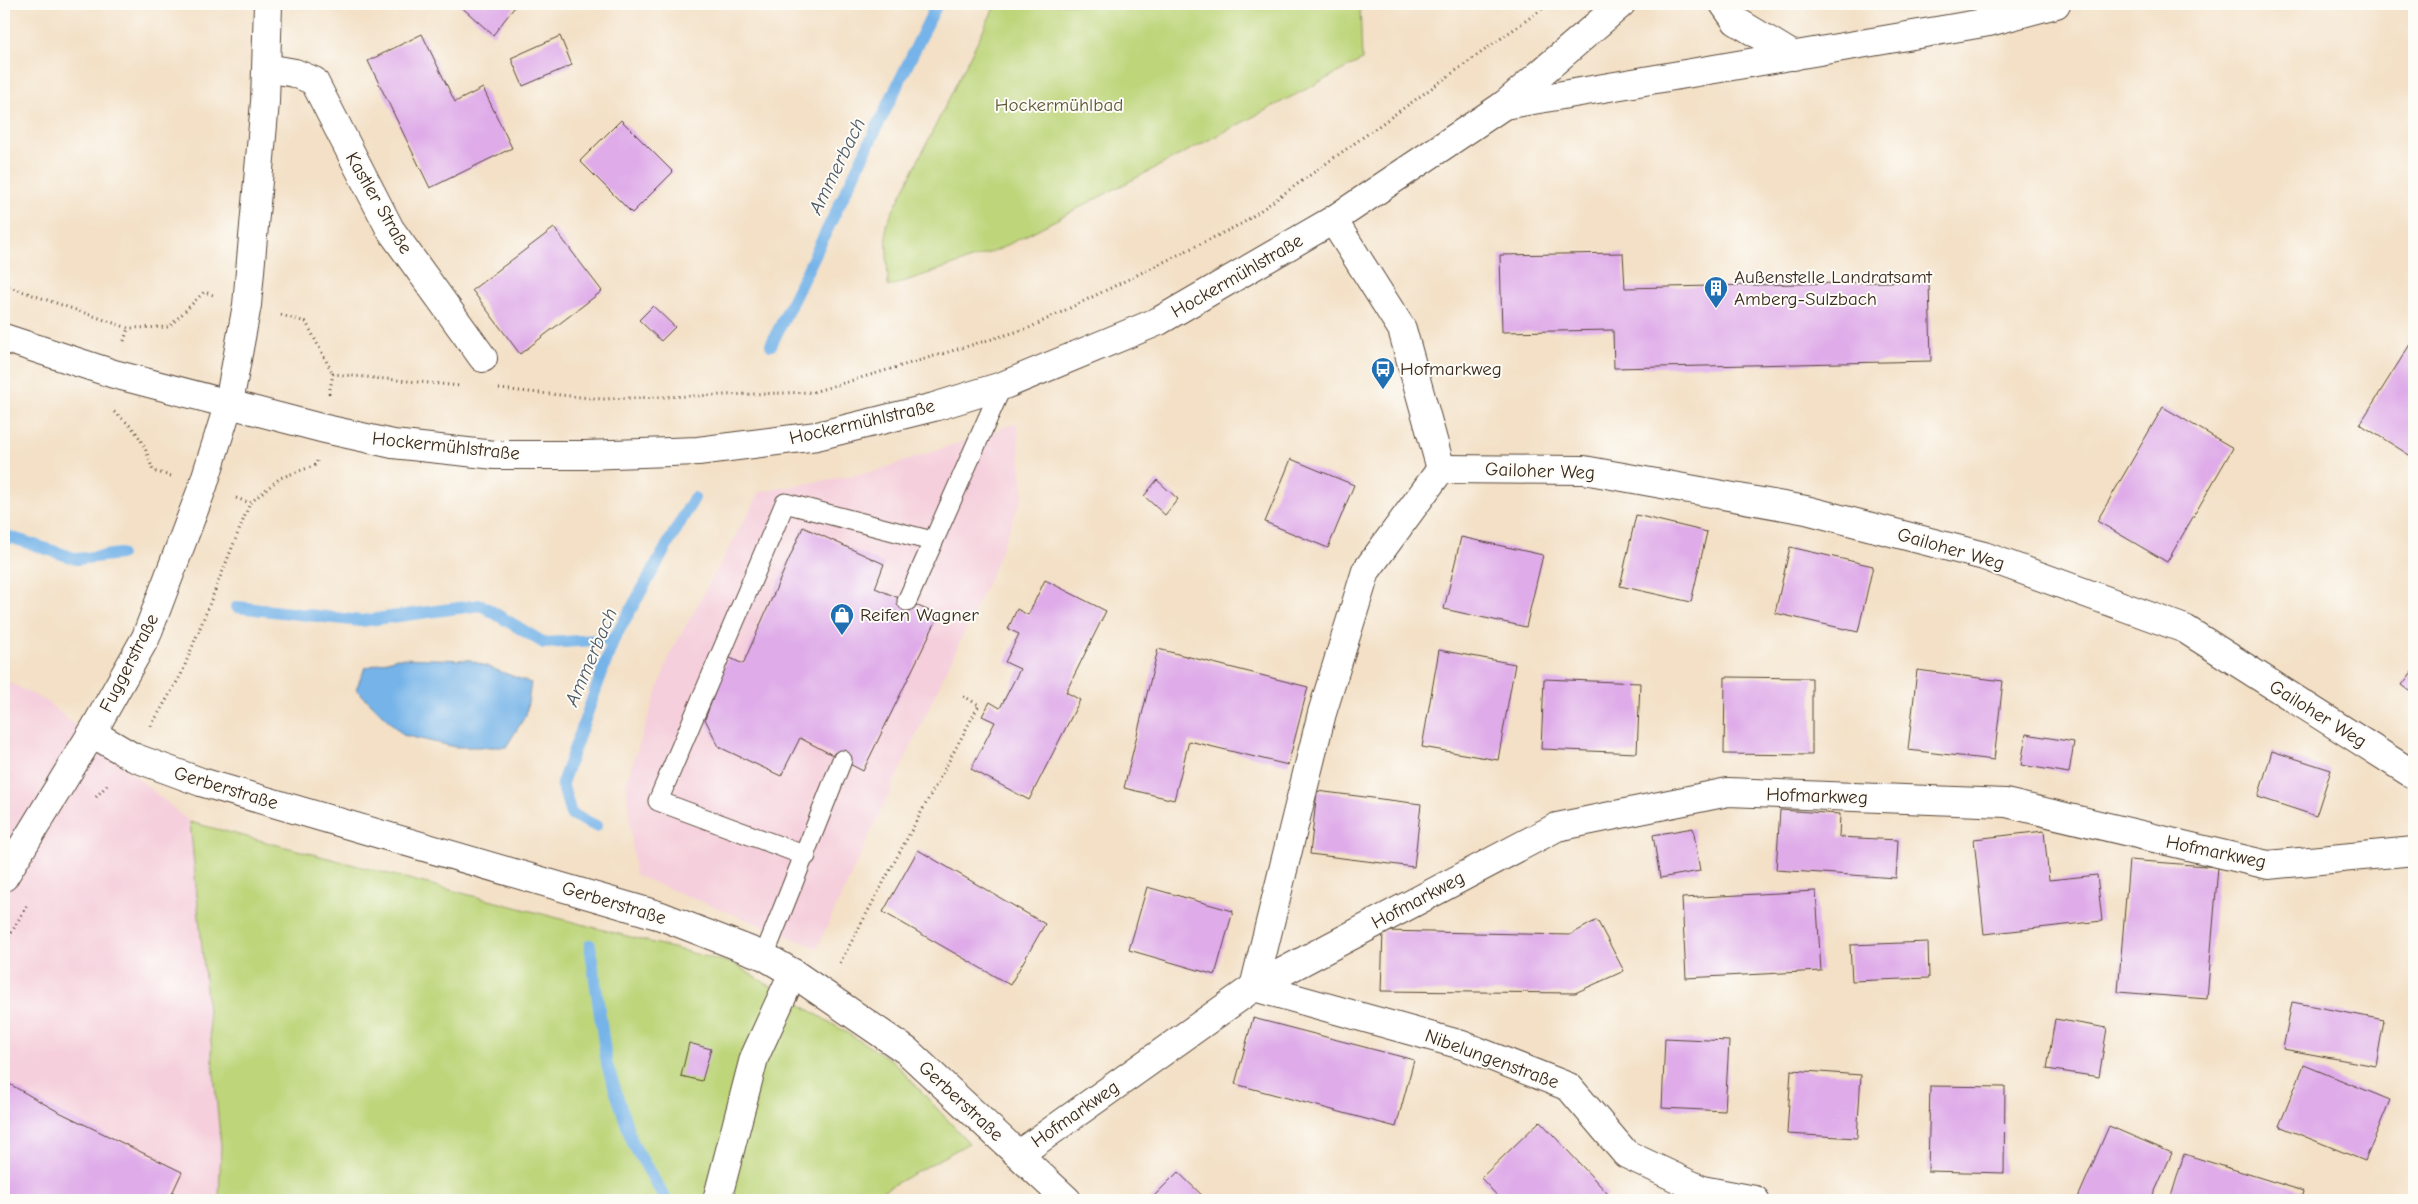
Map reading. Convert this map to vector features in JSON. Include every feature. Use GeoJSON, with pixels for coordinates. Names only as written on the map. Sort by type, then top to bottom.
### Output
{"type":"FeatureCollection","features":[{"type":"Feature","properties":{"kind":"street"},"geometry":{"type":"LineString","coordinates":[[229,404],[247,305],[267,68],[268,4]]}},
{"type":"Feature","properties":{"kind":"street","name":"Hockermühlstraße"},"geometry":{"type":"LineString","coordinates":[[4,338],[106,371],[321,428],[393,444],[496,455],[698,451],[817,436],[934,407],[1002,386],[1159,321],[1333,220],[1504,105],[1621,4]]}},
{"type":"Feature","properties":{"kind":"street"},"geometry":{"type":"LineString","coordinates":[[1724,4],[1736,21],[1794,56]]}},
{"type":"Feature","properties":{"kind":"street"},"geometry":{"type":"LineString","coordinates":[[1504,105],[1989,22],[2056,4]]}},
{"type":"Feature","properties":{"kind":"street","name":"Kastler Straße"},"geometry":{"type":"LineString","coordinates":[[267,68],[295,73],[314,81],[390,229],[483,358]]}},
{"type":"Feature","properties":{"kind":"street"},"geometry":{"type":"LineString","coordinates":[[1254,987],[1322,713],[1366,571],[1441,469],[1402,330],[1333,220]]}},
{"type":"Feature","properties":{"kind":"street","name":"Fuggerstraße"},"geometry":{"type":"LineString","coordinates":[[4,877],[92,733],[146,638],[203,486],[229,404]]}},
{"type":"Feature","properties":{"kind":"street","name":"Gailoher Weg"},"geometry":{"type":"LineString","coordinates":[[1441,469],[1584,470],[1806,510],[1984,556],[2185,629],[2414,775]]}},
{"type":"Feature","properties":{"kind":"street","name":"Gerberstraße"},"geometry":{"type":"LineString","coordinates":[[92,733],[133,757],[201,782],[661,916],[764,956],[793,973],[907,1051],[1067,1200]]}},
{"type":"Feature","properties":{"kind":"street","name":"Hofmarkweg"},"geometry":{"type":"LineString","coordinates":[[1019,1154],[1254,987],[1557,827],[1728,792],[2006,803],[2268,866],[2414,851]]}},
{"type":"Feature","properties":{"kind":"street"},"geometry":{"type":"LineString","coordinates":[[717,1200],[754,1058],[793,973]]}},
{"type":"Feature","properties":{"kind":"street","name":"Nibelungenstraße"},"geometry":{"type":"LineString","coordinates":[[1254,987],[1462,1045],[1569,1087],[1626,1154],[1699,1195],[1755,1200]]}},
{"type":"Feature","properties":{"kind":"lane"},"geometry":{"type":"LineString","coordinates":[[907,602],[932,541],[1002,386]]}},
{"type":"Feature","properties":{"kind":"lane"},"geometry":{"type":"LineString","coordinates":[[806,856],[658,801],[785,503],[932,541]]}},
{"type":"Feature","properties":{"kind":"lane"},"geometry":{"type":"LineString","coordinates":[[764,956],[806,856],[842,760]]}},
{"type":"Feature","properties":{"kind":"path"},"geometry":{"type":"LineString","coordinates":[[492,388],[601,399],[813,392],[1029,328],[1242,223],[1549,4]]}},
{"type":"Feature","properties":{"kind":"path"},"geometry":{"type":"LineString","coordinates":[[4,285],[128,328],[169,327],[204,292],[306,322],[333,374],[321,428],[316,465],[280,478],[250,502],[153,471],[145,442],[128,422],[110,409]]}},
{"type":"Feature","properties":{"kind":"path"},"geometry":{"type":"LineString","coordinates":[[333,374],[462,386]]}},
{"type":"Feature","properties":{"kind":"path"},"geometry":{"type":"LineString","coordinates":[[823,993],[979,705],[963,696]]}},
{"type":"Feature","properties":{"kind":"shaded area"},"geometry":{"type":"Polygon","coordinates":[[[1017,423],[1023,495],[991,575],[817,948],[635,875],[626,782],[670,654],[760,492],[876,471],[1017,423]]]}},
{"type":"Feature","properties":{"kind":"shaded area"},"geometry":{"type":"Polygon","coordinates":[[[4,680],[46,701],[190,822],[221,1147],[219,1200],[4,1200],[4,680]]]}},
{"type":"Feature","properties":{"kind":"green space","name":"Hockermühlbad"},"geometry":{"type":"Polygon","coordinates":[[[996,4],[1360,4],[1362,60],[998,250],[888,287],[886,225],[996,4]]]}},
{"type":"Feature","properties":{"kind":"green space"},"geometry":{"type":"Polygon","coordinates":[[[190,822],[734,964],[893,1061],[969,1143],[866,1200],[219,1200],[221,1147],[190,822]]]}},
{"type":"Feature","properties":{"kind":"water"},"geometry":{"type":"Polygon","coordinates":[[[397,658],[470,660],[531,683],[526,715],[506,747],[455,747],[403,735],[356,689],[365,668],[397,658]]]}},
{"type":"Feature","properties":{"kind":"building"},"geometry":{"type":"Polygon","coordinates":[[[458,4],[517,4],[493,35],[458,4]]]}},
{"type":"Feature","properties":{"kind":"building"},"geometry":{"type":"Polygon","coordinates":[[[422,34],[455,102],[483,88],[512,148],[430,188],[368,61],[422,34]]]}},
{"type":"Feature","properties":{"kind":"building"},"geometry":{"type":"Polygon","coordinates":[[[560,36],[572,65],[523,86],[511,58],[560,36]]]}},
{"type":"Feature","properties":{"kind":"building"},"geometry":{"type":"Polygon","coordinates":[[[621,120],[673,172],[632,213],[580,161],[621,120]]]}},
{"type":"Feature","properties":{"kind":"building"},"geometry":{"type":"Polygon","coordinates":[[[554,228],[602,291],[520,354],[472,290],[554,228]]]}},
{"type":"Feature","properties":{"kind":"building","name":"Außenstelle Landratsamt Amberg-Sulzbach"},"geometry":{"type":"Polygon","coordinates":[[[1623,253],[1625,288],[1929,281],[1931,361],[1614,368],[1613,330],[1502,332],[1500,255],[1623,253]]]}},
{"type":"Feature","properties":{"kind":"building"},"geometry":{"type":"Polygon","coordinates":[[[653,306],[675,327],[661,341],[639,320],[653,306]]]}},
{"type":"Feature","properties":{"kind":"building"},"geometry":{"type":"Polygon","coordinates":[[[2414,338],[2414,458],[2360,424],[2414,338]]]}},
{"type":"Feature","properties":{"kind":"building"},"geometry":{"type":"Polygon","coordinates":[[[2163,407],[2233,448],[2167,562],[2097,521],[2163,407]]]}},
{"type":"Feature","properties":{"kind":"building"},"geometry":{"type":"Polygon","coordinates":[[[1291,459],[1354,485],[1328,548],[1265,522],[1291,459]]]}},
{"type":"Feature","properties":{"kind":"building"},"geometry":{"type":"Polygon","coordinates":[[[1157,480],[1178,499],[1165,515],[1144,496],[1157,480]]]}},
{"type":"Feature","properties":{"kind":"building"},"geometry":{"type":"Polygon","coordinates":[[[1636,515],[1707,532],[1691,602],[1620,586],[1636,515]]]}},
{"type":"Feature","properties":{"kind":"building","name":"Reifen Wagner"},"geometry":{"type":"Polygon","coordinates":[[[803,527],[884,564],[875,588],[939,615],[863,771],[800,738],[781,776],[719,747],[705,719],[728,657],[743,664],[803,527]]]}},
{"type":"Feature","properties":{"kind":"building"},"geometry":{"type":"Polygon","coordinates":[[[1461,537],[1543,555],[1526,627],[1444,609],[1461,537]]]}},
{"type":"Feature","properties":{"kind":"building"},"geometry":{"type":"Polygon","coordinates":[[[1790,547],[1873,566],[1858,632],[1775,613],[1790,547]]]}},
{"type":"Feature","properties":{"kind":"building"},"geometry":{"type":"Polygon","coordinates":[[[1045,580],[1106,611],[1066,692],[1080,700],[1029,800],[971,769],[995,722],[982,716],[990,702],[1000,708],[1020,669],[1005,662],[1019,634],[1008,629],[1017,609],[1028,615],[1045,580]]]}},
{"type":"Feature","properties":{"kind":"building"},"geometry":{"type":"Polygon","coordinates":[[[1158,649],[1308,687],[1288,765],[1189,741],[1174,800],[1124,788],[1158,649]]]}},
{"type":"Feature","properties":{"kind":"building"},"geometry":{"type":"Polygon","coordinates":[[[1439,650],[1515,664],[1498,760],[1422,747],[1439,650]]]}},
{"type":"Feature","properties":{"kind":"building"},"geometry":{"type":"Polygon","coordinates":[[[2414,669],[2414,694],[2402,685],[2414,669]]]}},
{"type":"Feature","properties":{"kind":"building"},"geometry":{"type":"Polygon","coordinates":[[[1917,670],[2003,681],[1994,760],[1908,750],[1917,670]]]}},
{"type":"Feature","properties":{"kind":"building"},"geometry":{"type":"Polygon","coordinates":[[[1725,677],[1812,678],[1812,755],[1724,754],[1725,677]]]}},
{"type":"Feature","properties":{"kind":"building"},"geometry":{"type":"Polygon","coordinates":[[[1544,679],[1640,683],[1637,753],[1541,749],[1544,679]]]}},
{"type":"Feature","properties":{"kind":"building"},"geometry":{"type":"Polygon","coordinates":[[[2026,734],[2074,742],[2069,773],[2021,765],[2026,734]]]}},
{"type":"Feature","properties":{"kind":"building"},"geometry":{"type":"Polygon","coordinates":[[[2272,751],[2331,770],[2316,816],[2258,797],[2272,751]]]}},
{"type":"Feature","properties":{"kind":"building"},"geometry":{"type":"Polygon","coordinates":[[[1317,791],[1421,804],[1414,867],[1310,854],[1317,791]]]}},
{"type":"Feature","properties":{"kind":"building"},"geometry":{"type":"Polygon","coordinates":[[[1780,810],[1840,814],[1839,837],[1898,840],[1896,878],[1776,870],[1780,810]]]}},
{"type":"Feature","properties":{"kind":"building"},"geometry":{"type":"Polygon","coordinates":[[[1693,828],[1700,871],[1660,878],[1653,835],[1693,828]]]}},
{"type":"Feature","properties":{"kind":"building"},"geometry":{"type":"Polygon","coordinates":[[[2044,831],[2049,880],[2097,875],[2102,921],[1984,934],[1974,839],[2044,831]]]}},
{"type":"Feature","properties":{"kind":"building"},"geometry":{"type":"Polygon","coordinates":[[[918,850],[1045,924],[1010,985],[883,912],[918,850]]]}},
{"type":"Feature","properties":{"kind":"building"},"geometry":{"type":"Polygon","coordinates":[[[2129,860],[2218,867],[2207,999],[2118,992],[2129,860]]]}},
{"type":"Feature","properties":{"kind":"building"},"geometry":{"type":"Polygon","coordinates":[[[1147,887],[1233,911],[1215,975],[1129,950],[1147,887]]]}},
{"type":"Feature","properties":{"kind":"building"},"geometry":{"type":"Polygon","coordinates":[[[1816,891],[1821,971],[1686,978],[1682,898],[1816,891]]]}},
{"type":"Feature","properties":{"kind":"building"},"geometry":{"type":"Polygon","coordinates":[[[1597,920],[1624,971],[1575,993],[1381,991],[1383,931],[1570,935],[1597,920]]]}},
{"type":"Feature","properties":{"kind":"building"},"geometry":{"type":"Polygon","coordinates":[[[1928,942],[1929,978],[1852,981],[1850,945],[1928,942]]]}},
{"type":"Feature","properties":{"kind":"building"},"geometry":{"type":"Polygon","coordinates":[[[2292,1002],[2384,1020],[2376,1066],[2283,1049],[2292,1002]]]}},
{"type":"Feature","properties":{"kind":"building"},"geometry":{"type":"Polygon","coordinates":[[[1253,1018],[1414,1060],[1396,1127],[1235,1084],[1253,1018]]]}},
{"type":"Feature","properties":{"kind":"building"},"geometry":{"type":"Polygon","coordinates":[[[2055,1019],[2107,1028],[2099,1077],[2047,1069],[2055,1019]]]}},
{"type":"Feature","properties":{"kind":"building"},"geometry":{"type":"Polygon","coordinates":[[[1665,1038],[1729,1041],[1725,1111],[1662,1108],[1665,1038]]]}},
{"type":"Feature","properties":{"kind":"building"},"geometry":{"type":"Polygon","coordinates":[[[689,1043],[711,1049],[702,1081],[681,1076],[689,1043]]]}},
{"type":"Feature","properties":{"kind":"building"},"geometry":{"type":"Polygon","coordinates":[[[2304,1065],[2390,1100],[2365,1161],[2279,1126],[2304,1065]]]}},
{"type":"Feature","properties":{"kind":"building"},"geometry":{"type":"Polygon","coordinates":[[[1791,1070],[1861,1075],[1857,1138],[1787,1134],[1791,1070]]]}},
{"type":"Feature","properties":{"kind":"building"},"geometry":{"type":"Polygon","coordinates":[[[4,1081],[57,1111],[182,1172],[169,1200],[4,1200],[4,1081]]]}},
{"type":"Feature","properties":{"kind":"building"},"geometry":{"type":"Polygon","coordinates":[[[1930,1086],[2005,1087],[2004,1173],[1928,1171],[1930,1086]]]}},
{"type":"Feature","properties":{"kind":"building"},"geometry":{"type":"Polygon","coordinates":[[[1540,1121],[1608,1194],[1602,1200],[1501,1200],[1481,1178],[1540,1121]]]}},
{"type":"Feature","properties":{"kind":"building"},"geometry":{"type":"Polygon","coordinates":[[[2109,1126],[2172,1153],[2151,1200],[2077,1200],[2109,1126]]]}},
{"type":"Feature","properties":{"kind":"building"},"geometry":{"type":"Polygon","coordinates":[[[2184,1154],[2303,1191],[2301,1200],[2170,1200],[2184,1154]]]}},
{"type":"Feature","properties":{"kind":"building"},"geometry":{"type":"Polygon","coordinates":[[[1178,1172],[1207,1200],[1150,1200],[1178,1172]]]}},
{"type":"Feature","properties":{"kind":"waterway","name":"Ammerbach"},"geometry":{"type":"LineString","coordinates":[[771,345],[937,4]]}},
{"type":"Feature","properties":{"kind":"waterway","name":"Ammerbach"},"geometry":{"type":"LineString","coordinates":[[596,826],[571,814],[562,783],[614,639],[694,498]]}},
{"type":"Feature","properties":{"kind":"waterway"},"geometry":{"type":"LineString","coordinates":[[4,535],[77,559],[120,554]]}},
{"type":"Feature","properties":{"kind":"waterway"},"geometry":{"type":"LineString","coordinates":[[237,607],[361,621],[481,605],[544,643],[614,639]]}},
{"type":"Feature","properties":{"kind":"waterway","name":"Ammerbach"},"geometry":{"type":"LineString","coordinates":[[590,945],[607,1065],[633,1144],[666,1200]]}},
{"type":"Feature","properties":{"kind":"place","name":"Außenstelle Landratsamt Amberg-Sulzbach"},"geometry":{"type":"Point","coordinates":[1716,309]}},
{"type":"Feature","properties":{"kind":"place","name":"Hofmarkweg"},"geometry":{"type":"Point","coordinates":[1383,390]}},
{"type":"Feature","properties":{"kind":"place","name":"Reifen Wagner"},"geometry":{"type":"Point","coordinates":[842,636]}}]}
